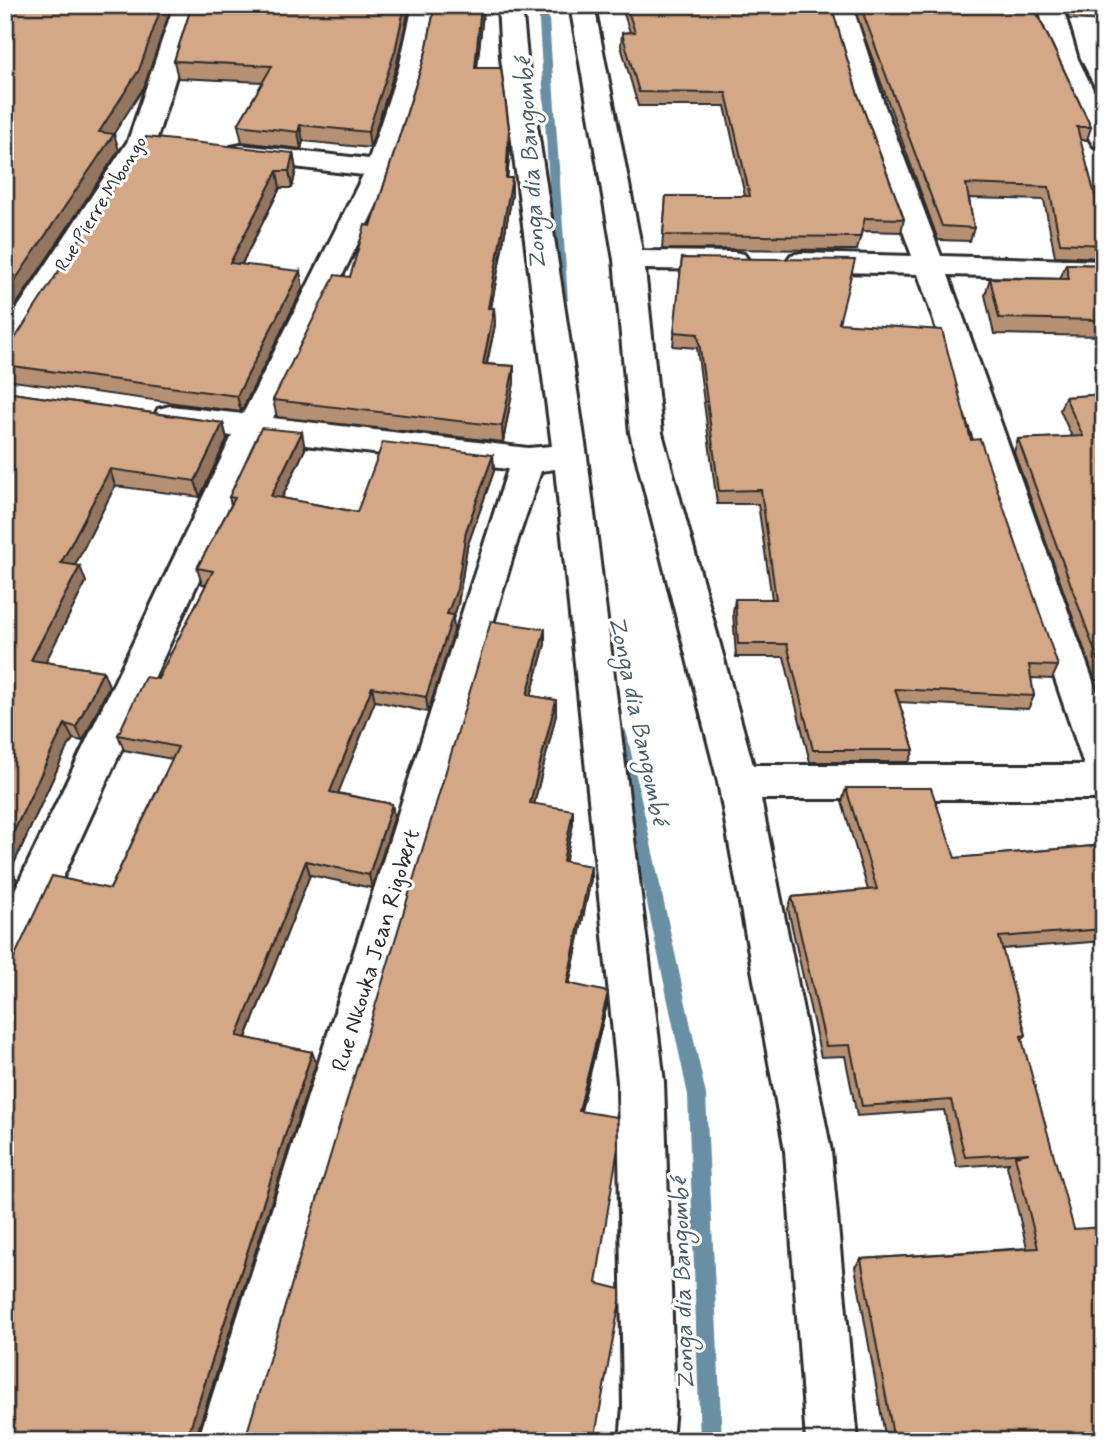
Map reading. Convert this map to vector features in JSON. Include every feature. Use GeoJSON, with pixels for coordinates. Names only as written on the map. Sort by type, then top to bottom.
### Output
{"type":"FeatureCollection","features":[{"type":"Feature","properties":{"kind":"street","name":"Rue Pierre Mbongo"},"geometry":{"type":"LineString","coordinates":[[5,351],[155,143],[186,5]]}},
{"type":"Feature","properties":{"kind":"street"},"geometry":{"type":"LineString","coordinates":[[5,957],[252,428],[380,169],[412,68],[425,5]]}},
{"type":"Feature","properties":{"kind":"street"},"geometry":{"type":"LineString","coordinates":[[510,5],[516,71],[570,457],[640,1082],[649,1407],[646,1441]]}},
{"type":"Feature","properties":{"kind":"street"},"geometry":{"type":"LineString","coordinates":[[582,5],[629,260],[646,433],[738,782],[808,1151],[832,1441]]}},
{"type":"Feature","properties":{"kind":"street"},"geometry":{"type":"LineString","coordinates":[[840,5],[858,71],[929,263],[996,467],[1104,766]]}},
{"type":"Feature","properties":{"kind":"street"},"geometry":{"type":"LineString","coordinates":[[1050,5],[1065,59],[1104,139]]}},
{"type":"Feature","properties":{"kind":"street"},"geometry":{"type":"LineString","coordinates":[[221,150],[380,169]]}},
{"type":"Feature","properties":{"kind":"street"},"geometry":{"type":"LineString","coordinates":[[629,260],[929,263],[1104,270]]}},
{"type":"Feature","properties":{"kind":"street"},"geometry":{"type":"LineString","coordinates":[[142,413],[528,460],[570,457]]}},
{"type":"Feature","properties":{"kind":"street","name":"Rue Nkouka Jean Rigobert"},"geometry":{"type":"LineString","coordinates":[[224,1441],[528,460]]}},
{"type":"Feature","properties":{"kind":"street"},"geometry":{"type":"LineString","coordinates":[[738,782],[1104,782]]}},
{"type":"Feature","properties":{"kind":"building"},"geometry":{"type":"Polygon","coordinates":[[[5,5],[162,5],[139,70],[99,132],[114,134],[5,295],[5,5]]]}},
{"type":"Feature","properties":{"kind":"building"},"geometry":{"type":"Polygon","coordinates":[[[192,5],[405,5],[395,51],[368,132],[300,125],[298,132],[238,125],[272,66],[174,61],[192,5]]]}},
{"type":"Feature","properties":{"kind":"building"},"geometry":{"type":"Polygon","coordinates":[[[435,5],[481,5],[475,68],[501,68],[509,129],[506,178],[512,178],[488,308],[494,308],[483,364],[514,366],[502,426],[273,400],[335,275],[350,277],[365,225],[371,226],[426,52],[435,5]]]}},
{"type":"Feature","properties":{"kind":"building"},"geometry":{"type":"Polygon","coordinates":[[[626,5],[831,5],[857,92],[904,219],[865,218],[860,237],[663,235],[666,196],[750,196],[726,93],[639,92],[622,33],[635,32],[626,5]]]}},
{"type":"Feature","properties":{"kind":"building"},"geometry":{"type":"Polygon","coordinates":[[[860,5],[1033,5],[1091,127],[1077,127],[1104,230],[1104,245],[1060,243],[1049,187],[966,184],[974,228],[942,226],[860,5]]]}},
{"type":"Feature","properties":{"kind":"building"},"geometry":{"type":"Polygon","coordinates":[[[1072,5],[1104,5],[1104,8],[1073,7],[1072,5]]]}},
{"type":"Feature","properties":{"kind":"building"},"geometry":{"type":"Polygon","coordinates":[[[146,137],[293,153],[289,171],[277,171],[230,263],[300,271],[237,396],[5,365],[5,345],[12,343],[146,137]]]}},
{"type":"Feature","properties":{"kind":"building"},"geometry":{"type":"Polygon","coordinates":[[[682,258],[855,260],[839,323],[942,330],[971,440],[980,439],[1058,666],[1029,665],[1034,696],[895,689],[914,750],[813,750],[787,644],[738,644],[735,599],[776,599],[761,490],[719,491],[698,334],[674,332],[682,258]]]}},
{"type":"Feature","properties":{"kind":"building"},"geometry":{"type":"Polygon","coordinates":[[[1066,264],[1104,265],[1104,320],[999,318],[990,278],[1069,279],[1066,264]]]}},
{"type":"Feature","properties":{"kind":"building"},"geometry":{"type":"Polygon","coordinates":[[[5,392],[223,423],[195,481],[110,469],[61,563],[80,566],[31,660],[103,671],[76,727],[65,724],[5,850],[5,392]]]}},
{"type":"Feature","properties":{"kind":"building"},"geometry":{"type":"Polygon","coordinates":[[[1104,394],[1104,668],[1101,668],[1018,439],[1083,436],[1065,397],[1104,394]]]}},
{"type":"Feature","properties":{"kind":"building"},"geometry":{"type":"Polygon","coordinates":[[[261,428],[302,432],[271,496],[357,512],[383,442],[493,455],[466,531],[457,589],[447,614],[453,615],[426,697],[372,687],[330,792],[392,804],[369,875],[306,861],[237,1036],[312,1052],[188,1435],[191,1438],[246,1436],[491,621],[545,629],[527,695],[556,700],[530,803],[573,810],[563,861],[591,866],[567,983],[608,992],[579,1111],[617,1117],[618,1148],[596,1283],[620,1289],[620,1301],[594,1441],[5,1441],[5,963],[13,960],[52,876],[110,889],[178,747],[118,735],[145,677],[158,679],[213,571],[197,568],[235,498],[229,497],[261,428]]]}},
{"type":"Feature","properties":{"kind":"building"},"geometry":{"type":"Polygon","coordinates":[[[846,788],[931,788],[955,858],[1104,845],[1104,929],[999,937],[1026,1035],[1021,1036],[1074,1229],[1104,1227],[1104,1441],[894,1441],[861,1259],[1038,1248],[1015,1156],[1029,1153],[965,1157],[951,1100],[862,1106],[850,1045],[826,1046],[792,897],[877,889],[846,788]]]}},
{"type":"Feature","properties":{"kind":"waterway","name":"Zonga dia Bangombé"},"geometry":{"type":"LineString","coordinates":[[543,5],[562,300]]}},
{"type":"Feature","properties":{"kind":"waterway","name":"Zonga dia Bangombé"},"geometry":{"type":"LineString","coordinates":[[619,734],[697,1095],[711,1441]]}}]}
